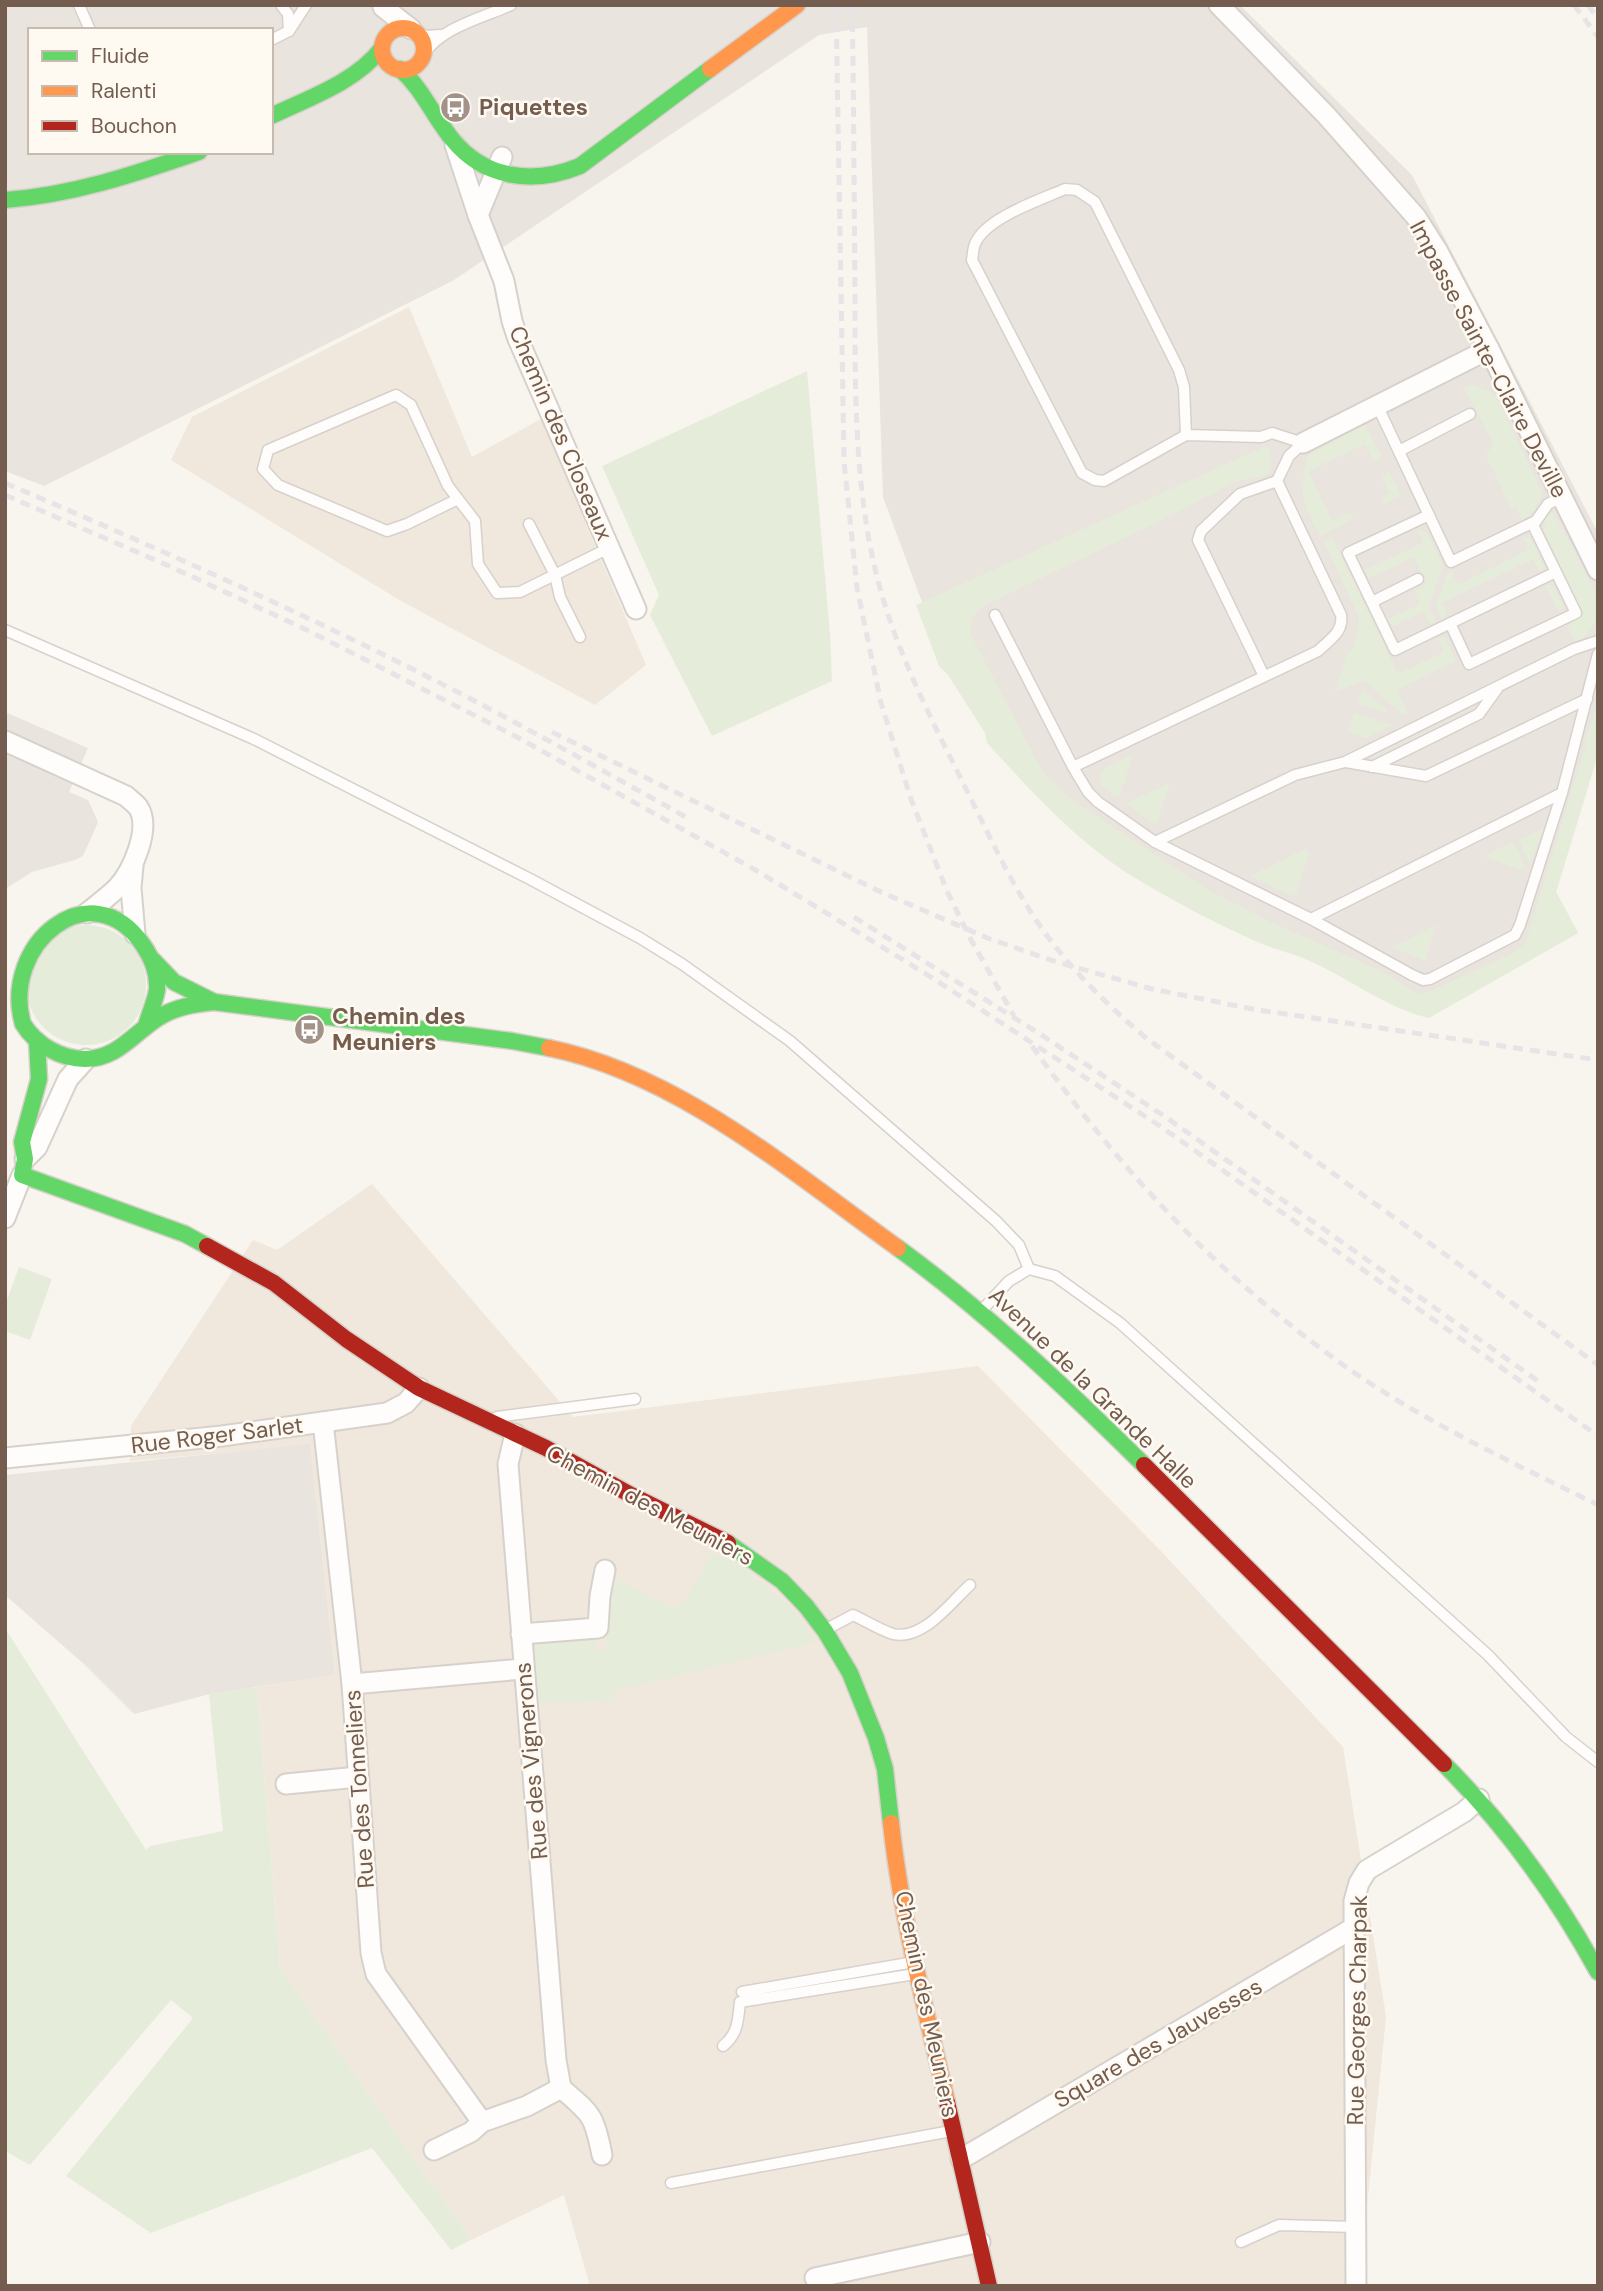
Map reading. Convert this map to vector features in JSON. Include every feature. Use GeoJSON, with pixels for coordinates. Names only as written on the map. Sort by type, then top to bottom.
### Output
{"type":"FeatureCollection","features":[{"type":"Feature","properties":{"kind":"street"},"geometry":{"type":"LineString","coordinates":[[382,6],[387,62],[410,78],[453,141],[466,154],[500,165],[549,163],[601,149],[797,5]]}},
{"type":"Feature","properties":{"kind":"street","name":"Impasse Sainte-Claire Deville"},"geometry":{"type":"LineString","coordinates":[[1219,5],[1326,115],[1416,217],[1437,250],[1489,349],[1598,570]]}},
{"type":"Feature","properties":{"kind":"street"},"geometry":{"type":"LineString","coordinates":[[382,6],[422,39],[423,57],[435,91],[450,117],[500,165]]}},
{"type":"Feature","properties":{"kind":"street"},"geometry":{"type":"LineString","coordinates":[[273,116],[375,60],[384,43],[397,29],[414,30]]}},
{"type":"Feature","properties":{"kind":"street"},"geometry":{"type":"LineString","coordinates":[[355,73],[376,67],[398,69],[415,66],[423,57]]}},
{"type":"Feature","properties":{"kind":"street","name":"Chemin des Closeaux"},"geometry":{"type":"LineString","coordinates":[[453,141],[504,281],[512,321],[519,339],[636,609]]}},
{"type":"Feature","properties":{"kind":"street"},"geometry":{"type":"LineString","coordinates":[[5,200],[29,199],[118,180],[193,154]]}},
{"type":"Feature","properties":{"kind":"street"},"geometry":{"type":"LineString","coordinates":[[478,215],[500,165]]}},
{"type":"Feature","properties":{"kind":"street"},"geometry":{"type":"LineString","coordinates":[[1303,443],[1489,349]]}},
{"type":"Feature","properties":{"kind":"street"},"geometry":{"type":"LineString","coordinates":[[5,741],[126,796],[138,806],[143,827],[134,861],[118,887],[87,913]]}},
{"type":"Feature","properties":{"kind":"street"},"geometry":{"type":"LineString","coordinates":[[134,861],[131,888],[135,933]]}},
{"type":"Feature","properties":{"kind":"street"},"geometry":{"type":"LineString","coordinates":[[87,913],[111,918],[135,933],[153,960],[157,992],[153,1011],[134,1040],[120,1050],[86,1059],[51,1051],[37,1041],[21,1022],[9,995],[13,970],[21,947],[32,934],[52,920],[87,913]]}},
{"type":"Feature","properties":{"kind":"street","name":"Avenue de la Grande Halle"},"geometry":{"type":"LineString","coordinates":[[153,960],[174,982],[214,1002]]}},
{"type":"Feature","properties":{"kind":"street","name":"Avenue de la Grande Halle"},"geometry":{"type":"LineString","coordinates":[[145,1026],[178,1008],[214,1002],[512,1041],[567,1052],[630,1074],[726,1125],[981,1311],[1073,1395],[1479,1799],[1532,1865],[1598,1972]]}},
{"type":"Feature","properties":{"kind":"street"},"geometry":{"type":"LineString","coordinates":[[23,1167],[22,1142],[39,1079],[37,1041]]}},
{"type":"Feature","properties":{"kind":"street"},"geometry":{"type":"LineString","coordinates":[[5,1219],[23,1167],[37,1147],[68,1079],[86,1059]]}},
{"type":"Feature","properties":{"kind":"street","name":"Chemin des Meuniers"},"geometry":{"type":"LineString","coordinates":[[23,1167],[186,1234],[274,1283],[346,1339],[419,1388],[546,1448],[631,1495],[737,1547],[782,1581],[806,1606],[825,1630],[850,1673],[876,1738],[885,1769],[894,1851],[916,1968],[989,2286]]}},
{"type":"Feature","properties":{"kind":"street","name":"Rue Roger Sarlet"},"geometry":{"type":"LineString","coordinates":[[5,1458],[222,1436],[387,1413],[406,1403],[419,1388]]}},
{"type":"Feature","properties":{"kind":"street","name":"Rue des Tonneliers"},"geometry":{"type":"LineString","coordinates":[[323,1422],[352,1684],[371,1953],[376,1974],[482,2122]]}},
{"type":"Feature","properties":{"kind":"street","name":"Rue des Vignerons"},"geometry":{"type":"LineString","coordinates":[[515,1434],[508,1464],[556,2060],[561,2088]]}},
{"type":"Feature","properties":{"kind":"street"},"geometry":{"type":"LineString","coordinates":[[521,1634],[598,1628],[605,1570]]}},
{"type":"Feature","properties":{"kind":"street"},"geometry":{"type":"LineString","coordinates":[[352,1684],[523,1669]]}},
{"type":"Feature","properties":{"kind":"street"},"geometry":{"type":"LineString","coordinates":[[286,1784],[358,1777]]}},
{"type":"Feature","properties":{"kind":"street","name":"Rue Georges Charpak"},"geometry":{"type":"LineString","coordinates":[[1356,2286],[1354,1901],[1359,1883],[1367,1870],[1464,1812],[1479,1799]]}},
{"type":"Feature","properties":{"kind":"street","name":"Square des Jauvesses"},"geometry":{"type":"LineString","coordinates":[[961,2159],[1355,1927]]}},
{"type":"Feature","properties":{"kind":"street"},"geometry":{"type":"LineString","coordinates":[[434,2150],[471,2132],[482,2122],[527,2106],[561,2088],[589,2112],[596,2125],[602,2155]]}},
{"type":"Feature","properties":{"kind":"street"},"geometry":{"type":"LineString","coordinates":[[816,2278],[979,2242]]}},
{"type":"Feature","properties":{"kind":"lane"},"geometry":{"type":"LineString","coordinates":[[79,5],[89,28]]}},
{"type":"Feature","properties":{"kind":"lane"},"geometry":{"type":"LineString","coordinates":[[281,5],[288,14],[289,31]]}},
{"type":"Feature","properties":{"kind":"lane"},"geometry":{"type":"LineString","coordinates":[[273,39],[289,31],[306,5]]}},
{"type":"Feature","properties":{"kind":"lane"},"geometry":{"type":"LineString","coordinates":[[423,57],[433,42],[444,35],[511,5]]}},
{"type":"Feature","properties":{"kind":"lane"},"geometry":{"type":"LineString","coordinates":[[414,30],[432,37],[444,35]]}},
{"type":"Feature","properties":{"kind":"lane"},"geometry":{"type":"LineString","coordinates":[[1186,435],[1184,387],[1179,370],[1095,202],[1077,190],[1065,189],[994,222],[982,232],[974,244],[972,260],[1082,473],[1104,481],[1186,435],[1261,437],[1272,433],[1303,443],[1289,456],[1277,481],[1240,494],[1201,531],[1198,540],[1264,676]]}},
{"type":"Feature","properties":{"kind":"lane"},"geometry":{"type":"LineString","coordinates":[[458,499],[387,531],[278,485],[263,469],[268,450],[396,395],[411,405],[448,486],[458,499],[475,522],[478,564],[497,593],[520,593],[609,548]]}},
{"type":"Feature","properties":{"kind":"lane"},"geometry":{"type":"LineString","coordinates":[[1377,405],[1451,562],[1532,523],[1548,504],[1562,497]]}},
{"type":"Feature","properties":{"kind":"lane"},"geometry":{"type":"LineString","coordinates":[[1399,451],[1471,414]]}},
{"type":"Feature","properties":{"kind":"lane"},"geometry":{"type":"LineString","coordinates":[[1073,767],[1318,650],[1339,631],[1341,615],[1277,481]]}},
{"type":"Feature","properties":{"kind":"lane"},"geometry":{"type":"LineString","coordinates":[[1429,515],[1348,554],[1395,650],[1556,572]]}},
{"type":"Feature","properties":{"kind":"lane"},"geometry":{"type":"LineString","coordinates":[[1450,623],[1469,664],[1576,613],[1532,523]]}},
{"type":"Feature","properties":{"kind":"lane"},"geometry":{"type":"LineString","coordinates":[[529,524],[555,575],[560,597],[580,637]]}},
{"type":"Feature","properties":{"kind":"lane"},"geometry":{"type":"LineString","coordinates":[[1372,602],[1418,579]]}},
{"type":"Feature","properties":{"kind":"lane"},"geometry":{"type":"LineString","coordinates":[[995,615],[1073,767],[1088,792],[1098,802],[1155,842],[1311,919],[1423,980],[1515,935],[1562,793],[1598,654]]}},
{"type":"Feature","properties":{"kind":"lane"},"geometry":{"type":"LineString","coordinates":[[5,630],[254,739],[530,879],[682,964],[790,1041],[996,1221],[1019,1245],[1029,1269]]}},
{"type":"Feature","properties":{"kind":"lane"},"geometry":{"type":"LineString","coordinates":[[1155,842],[1295,775],[1345,762],[1574,649],[1598,641]]}},
{"type":"Feature","properties":{"kind":"lane"},"geometry":{"type":"LineString","coordinates":[[1372,767],[1479,713],[1499,686]]}},
{"type":"Feature","properties":{"kind":"lane"},"geometry":{"type":"LineString","coordinates":[[1345,762],[1426,776],[1587,699]]}},
{"type":"Feature","properties":{"kind":"lane"},"geometry":{"type":"LineString","coordinates":[[1311,919],[1562,793]]}},
{"type":"Feature","properties":{"kind":"lane"},"geometry":{"type":"LineString","coordinates":[[981,1311],[1009,1280],[1029,1269],[1055,1276],[1120,1323],[1489,1655],[1566,1737],[1598,1762]]}},
{"type":"Feature","properties":{"kind":"lane"},"geometry":{"type":"LineString","coordinates":[[484,1419],[635,1399]]}},
{"type":"Feature","properties":{"kind":"lane"},"geometry":{"type":"LineString","coordinates":[[825,1630],[853,1615],[890,1633],[913,1633],[924,1628],[970,1585]]}},
{"type":"Feature","properties":{"kind":"lane"},"geometry":{"type":"LineString","coordinates":[[742,1992],[916,1968]]}},
{"type":"Feature","properties":{"kind":"lane"},"geometry":{"type":"LineString","coordinates":[[723,2046],[732,2039],[738,2027],[740,2003],[916,1968]]}},
{"type":"Feature","properties":{"kind":"lane"},"geometry":{"type":"LineString","coordinates":[[671,2183],[955,2130]]}},
{"type":"Feature","properties":{"kind":"lane"},"geometry":{"type":"LineString","coordinates":[[1241,2242],[1279,2225],[1356,2227]]}},
{"type":"Feature","properties":{"kind":"shaded area"},"geometry":{"type":"Polygon","coordinates":[[[5,5],[1245,5],[1242,7],[1412,175],[1598,533],[1598,754],[1556,892],[1578,933],[1436,1013],[1319,957],[1055,802],[923,605],[883,497],[867,27],[819,35],[454,280],[44,486],[5,471],[5,5]]]}},
{"type":"Feature","properties":{"kind":"shaded area"},"geometry":{"type":"Polygon","coordinates":[[[409,307],[472,457],[541,419],[646,665],[595,705],[401,601],[171,460],[192,417],[409,307]]]}},
{"type":"Feature","properties":{"kind":"shaded area"},"geometry":{"type":"Polygon","coordinates":[[[5,712],[88,748],[69,792],[88,800],[98,822],[83,856],[32,872],[5,889],[5,712]]]}},
{"type":"Feature","properties":{"kind":"shaded area"},"geometry":{"type":"Polygon","coordinates":[[[372,1184],[573,1417],[978,1366],[1158,1548],[1343,1747],[1386,2017],[1359,2286],[590,2286],[564,2195],[471,2240],[280,1968],[257,1687],[335,1675],[310,1445],[130,1461],[131,1426],[253,1240],[277,1250],[372,1184]]]}},
{"type":"Feature","properties":{"kind":"shaded area"},"geometry":{"type":"Polygon","coordinates":[[[310,1444],[335,1675],[210,1694],[134,1714],[85,1665],[5,1595],[5,1475],[310,1444]]]}},
{"type":"Feature","properties":{"kind":"green space"},"geometry":{"type":"Polygon","coordinates":[[[807,371],[832,681],[712,736],[650,615],[659,595],[602,466],[807,371]]]}},
{"type":"Feature","properties":{"kind":"green space"},"geometry":{"type":"Polygon","coordinates":[[[1471,384],[1495,394],[1543,494],[1531,514],[1522,520],[1516,507],[1512,509],[1510,506],[1486,455],[1494,444],[1464,388],[1471,384]]]}},
{"type":"Feature","properties":{"kind":"green space"},"geometry":{"type":"Polygon","coordinates":[[[1365,425],[1382,457],[1374,462],[1365,444],[1308,471],[1332,521],[1351,512],[1353,519],[1320,536],[1305,504],[1303,480],[1308,455],[1365,425]]]}},
{"type":"Feature","properties":{"kind":"green space"},"geometry":{"type":"Polygon","coordinates":[[[1266,446],[1272,462],[1265,476],[1236,481],[1162,520],[985,605],[973,618],[971,635],[1042,771],[1069,798],[1203,887],[1270,922],[1379,970],[1413,991],[1424,994],[1514,953],[1525,944],[1598,701],[1598,754],[1556,892],[1578,933],[1429,1018],[1383,1000],[1310,961],[1262,944],[1208,918],[1132,876],[1092,848],[1038,797],[987,743],[985,733],[948,675],[939,666],[916,605],[1266,446]]]}},
{"type":"Feature","properties":{"kind":"green space"},"geometry":{"type":"Polygon","coordinates":[[[1389,471],[1401,496],[1384,504],[1381,498],[1389,493],[1381,476],[1389,471]]]}},
{"type":"Feature","properties":{"kind":"green space"},"geometry":{"type":"Polygon","coordinates":[[[1554,513],[1593,588],[1597,604],[1593,626],[1575,642],[1567,627],[1577,618],[1580,608],[1544,530],[1546,518],[1554,513]]]}},
{"type":"Feature","properties":{"kind":"green space"},"geometry":{"type":"Polygon","coordinates":[[[1417,529],[1428,534],[1443,566],[1429,606],[1436,621],[1430,624],[1424,611],[1393,626],[1388,619],[1420,604],[1414,591],[1427,584],[1414,557],[1369,578],[1365,570],[1423,543],[1417,529]]]}},
{"type":"Feature","properties":{"kind":"green space"},"geometry":{"type":"Polygon","coordinates":[[[1332,537],[1398,674],[1444,652],[1438,639],[1444,636],[1456,661],[1397,690],[1408,713],[1402,714],[1368,683],[1362,681],[1335,692],[1348,652],[1352,651],[1359,628],[1359,617],[1324,542],[1332,537]]]}},
{"type":"Feature","properties":{"kind":"green space"},"geometry":{"type":"Polygon","coordinates":[[[1523,537],[1531,539],[1544,568],[1540,572],[1533,559],[1442,603],[1447,616],[1442,619],[1436,606],[1448,573],[1451,572],[1458,585],[1529,550],[1523,537]]]}},
{"type":"Feature","properties":{"kind":"green space"},"geometry":{"type":"Polygon","coordinates":[[[1552,585],[1564,607],[1559,612],[1546,586],[1552,585]]]}},
{"type":"Feature","properties":{"kind":"green space"},"geometry":{"type":"Polygon","coordinates":[[[1363,690],[1386,709],[1387,713],[1358,703],[1363,690]]]}},
{"type":"Feature","properties":{"kind":"green space"},"geometry":{"type":"Polygon","coordinates":[[[1354,713],[1393,725],[1366,738],[1348,732],[1354,713]]]}},
{"type":"Feature","properties":{"kind":"green space"},"geometry":{"type":"Polygon","coordinates":[[[1133,755],[1120,795],[1116,797],[1101,785],[1099,777],[1107,767],[1133,755]]]}},
{"type":"Feature","properties":{"kind":"green space"},"geometry":{"type":"Polygon","coordinates":[[[1170,783],[1157,823],[1154,824],[1126,803],[1170,783]]]}},
{"type":"Feature","properties":{"kind":"green space"},"geometry":{"type":"Polygon","coordinates":[[[1543,829],[1530,865],[1519,840],[1543,829]]]}},
{"type":"Feature","properties":{"kind":"green space"},"geometry":{"type":"Polygon","coordinates":[[[1513,842],[1525,867],[1520,870],[1484,856],[1513,842]]]}},
{"type":"Feature","properties":{"kind":"green space"},"geometry":{"type":"Polygon","coordinates":[[[1305,849],[1309,854],[1296,894],[1291,896],[1251,876],[1305,849]]]}},
{"type":"Feature","properties":{"kind":"green space"},"geometry":{"type":"Polygon","coordinates":[[[86,925],[109,930],[128,943],[141,962],[146,985],[141,1008],[128,1027],[109,1040],[86,1045],[63,1040],[44,1027],[31,1008],[26,985],[31,962],[44,943],[63,930],[86,925]]]}},
{"type":"Feature","properties":{"kind":"green space"},"geometry":{"type":"Polygon","coordinates":[[[1436,925],[1425,961],[1393,947],[1436,925]]]}},
{"type":"Feature","properties":{"kind":"green space"},"geometry":{"type":"Polygon","coordinates":[[[19,1267],[52,1279],[30,1340],[5,1331],[5,1305],[19,1267]]]}},
{"type":"Feature","properties":{"kind":"green space"},"geometry":{"type":"Polygon","coordinates":[[[712,1553],[736,1562],[795,1611],[816,1642],[614,1691],[612,1701],[533,1703],[526,1642],[586,1635],[594,1640],[598,1652],[607,1650],[605,1606],[618,1580],[671,1607],[684,1604],[712,1553]]]}},
{"type":"Feature","properties":{"kind":"green space"},"geometry":{"type":"Polygon","coordinates":[[[5,1628],[146,1850],[150,1846],[223,1831],[209,1694],[257,1687],[280,1968],[471,2240],[451,2250],[372,2148],[151,2233],[66,2176],[193,2018],[171,2000],[30,2165],[5,2151],[5,1628]]]}},
{"type":"Feature","properties":{"kind":"railway"},"geometry":{"type":"LineString","coordinates":[[836,5],[844,461],[857,588],[881,703],[911,799],[947,891],[1014,1016]]}},
{"type":"Feature","properties":{"kind":"railway"},"geometry":{"type":"LineString","coordinates":[[852,5],[856,394],[859,463],[867,531],[882,594],[903,654],[928,712],[1009,875],[1036,920],[1073,968],[1146,1038],[1598,1365]]}},
{"type":"Feature","properties":{"kind":"railway"},"geometry":{"type":"LineString","coordinates":[[1574,5],[1598,37]]}},
{"type":"Feature","properties":{"kind":"railway"},"geometry":{"type":"LineString","coordinates":[[1588,5],[1598,19]]}},
{"type":"Feature","properties":{"kind":"railway"},"geometry":{"type":"LineString","coordinates":[[5,483],[339,633],[448,687],[686,817]]}},
{"type":"Feature","properties":{"kind":"railway"},"geometry":{"type":"LineString","coordinates":[[5,495],[167,565],[307,630],[517,737],[759,872],[923,972],[1160,1126],[1598,1436]]}},
{"type":"Feature","properties":{"kind":"railway"},"geometry":{"type":"LineString","coordinates":[[552,732],[881,892],[990,939],[1057,962],[1152,989],[1258,1010],[1598,1060]]}},
{"type":"Feature","properties":{"kind":"railway"},"geometry":{"type":"LineString","coordinates":[[854,917],[1167,1118],[1538,1381]]}},
{"type":"Feature","properties":{"kind":"railway"},"geometry":{"type":"LineString","coordinates":[[1032,1046],[1102,1137],[1175,1220],[1214,1259],[1299,1332],[1346,1367],[1405,1405],[1598,1505]]}},
{"type":"Feature","properties":{"kind":"traffic: fast"},"geometry":{"type":"LineString","coordinates":[[273,115],[345,80],[382,48]]}},
{"type":"Feature","properties":{"kind":"traffic: fast"},"geometry":{"type":"LineString","coordinates":[[400,69],[415,85],[452,139],[465,152],[494,170],[528,176],[563,172],[580,166],[710,69]]}},
{"type":"Feature","properties":{"kind":"traffic: fast"},"geometry":{"type":"LineString","coordinates":[[5,200],[79,188],[127,176],[193,154]]}},
{"type":"Feature","properties":{"kind":"traffic: fast"},"geometry":{"type":"LineString","coordinates":[[146,1026],[157,990],[155,972],[143,945],[122,923],[100,914],[77,916],[55,926],[37,944],[25,967],[19,995],[23,1024],[42,1044],[67,1056],[85,1059],[106,1055],[164,1014],[214,1002]]}},
{"type":"Feature","properties":{"kind":"traffic: fast"},"geometry":{"type":"LineString","coordinates":[[153,960],[174,982],[214,1002],[549,1048]]}},
{"type":"Feature","properties":{"kind":"traffic: fast"},"geometry":{"type":"LineString","coordinates":[[37,1041],[39,1079],[22,1142],[25,1159],[22,1175],[185,1234],[207,1246]]}},
{"type":"Feature","properties":{"kind":"traffic: fast"},"geometry":{"type":"LineString","coordinates":[[898,1248],[963,1298],[1025,1352],[1144,1465]]}},
{"type":"Feature","properties":{"kind":"traffic: fast"},"geometry":{"type":"LineString","coordinates":[[728,1543],[782,1581],[806,1606],[825,1631],[850,1673],[876,1738],[885,1769],[891,1823]]}},
{"type":"Feature","properties":{"kind":"traffic: fast"},"geometry":{"type":"LineString","coordinates":[[1444,1764],[1488,1812],[1528,1862],[1565,1916],[1598,1972]]}},
{"type":"Feature","properties":{"kind":"traffic: slow"},"geometry":{"type":"LineString","coordinates":[[710,69],[797,5]]}},
{"type":"Feature","properties":{"kind":"traffic: slow"},"geometry":{"type":"LineString","coordinates":[[403,28],[418,34],[424,49],[418,64],[403,70],[388,64],[382,49],[388,34],[403,28]]}},
{"type":"Feature","properties":{"kind":"traffic: slow"},"geometry":{"type":"LineString","coordinates":[[549,1048],[597,1061],[688,1103],[775,1159],[898,1248]]}},
{"type":"Feature","properties":{"kind":"traffic: slow"},"geometry":{"type":"LineString","coordinates":[[891,1823],[908,1928],[947,2102]]}},
{"type":"Feature","properties":{"kind":"traffic: jam"},"geometry":{"type":"LineString","coordinates":[[207,1246],[274,1283],[346,1339],[419,1388],[546,1448],[631,1495],[728,1543]]}},
{"type":"Feature","properties":{"kind":"traffic: jam"},"geometry":{"type":"LineString","coordinates":[[1144,1465],[1444,1764]]}},
{"type":"Feature","properties":{"kind":"traffic: jam"},"geometry":{"type":"LineString","coordinates":[[947,2102],[989,2286]]}},
{"type":"Feature","properties":{"kind":"place","name":"Piquettes"},"geometry":{"type":"Point","coordinates":[456,107]}},
{"type":"Feature","properties":{"kind":"place","name":"Chemin des Meuniers"},"geometry":{"type":"Point","coordinates":[309,1029]}}]}
